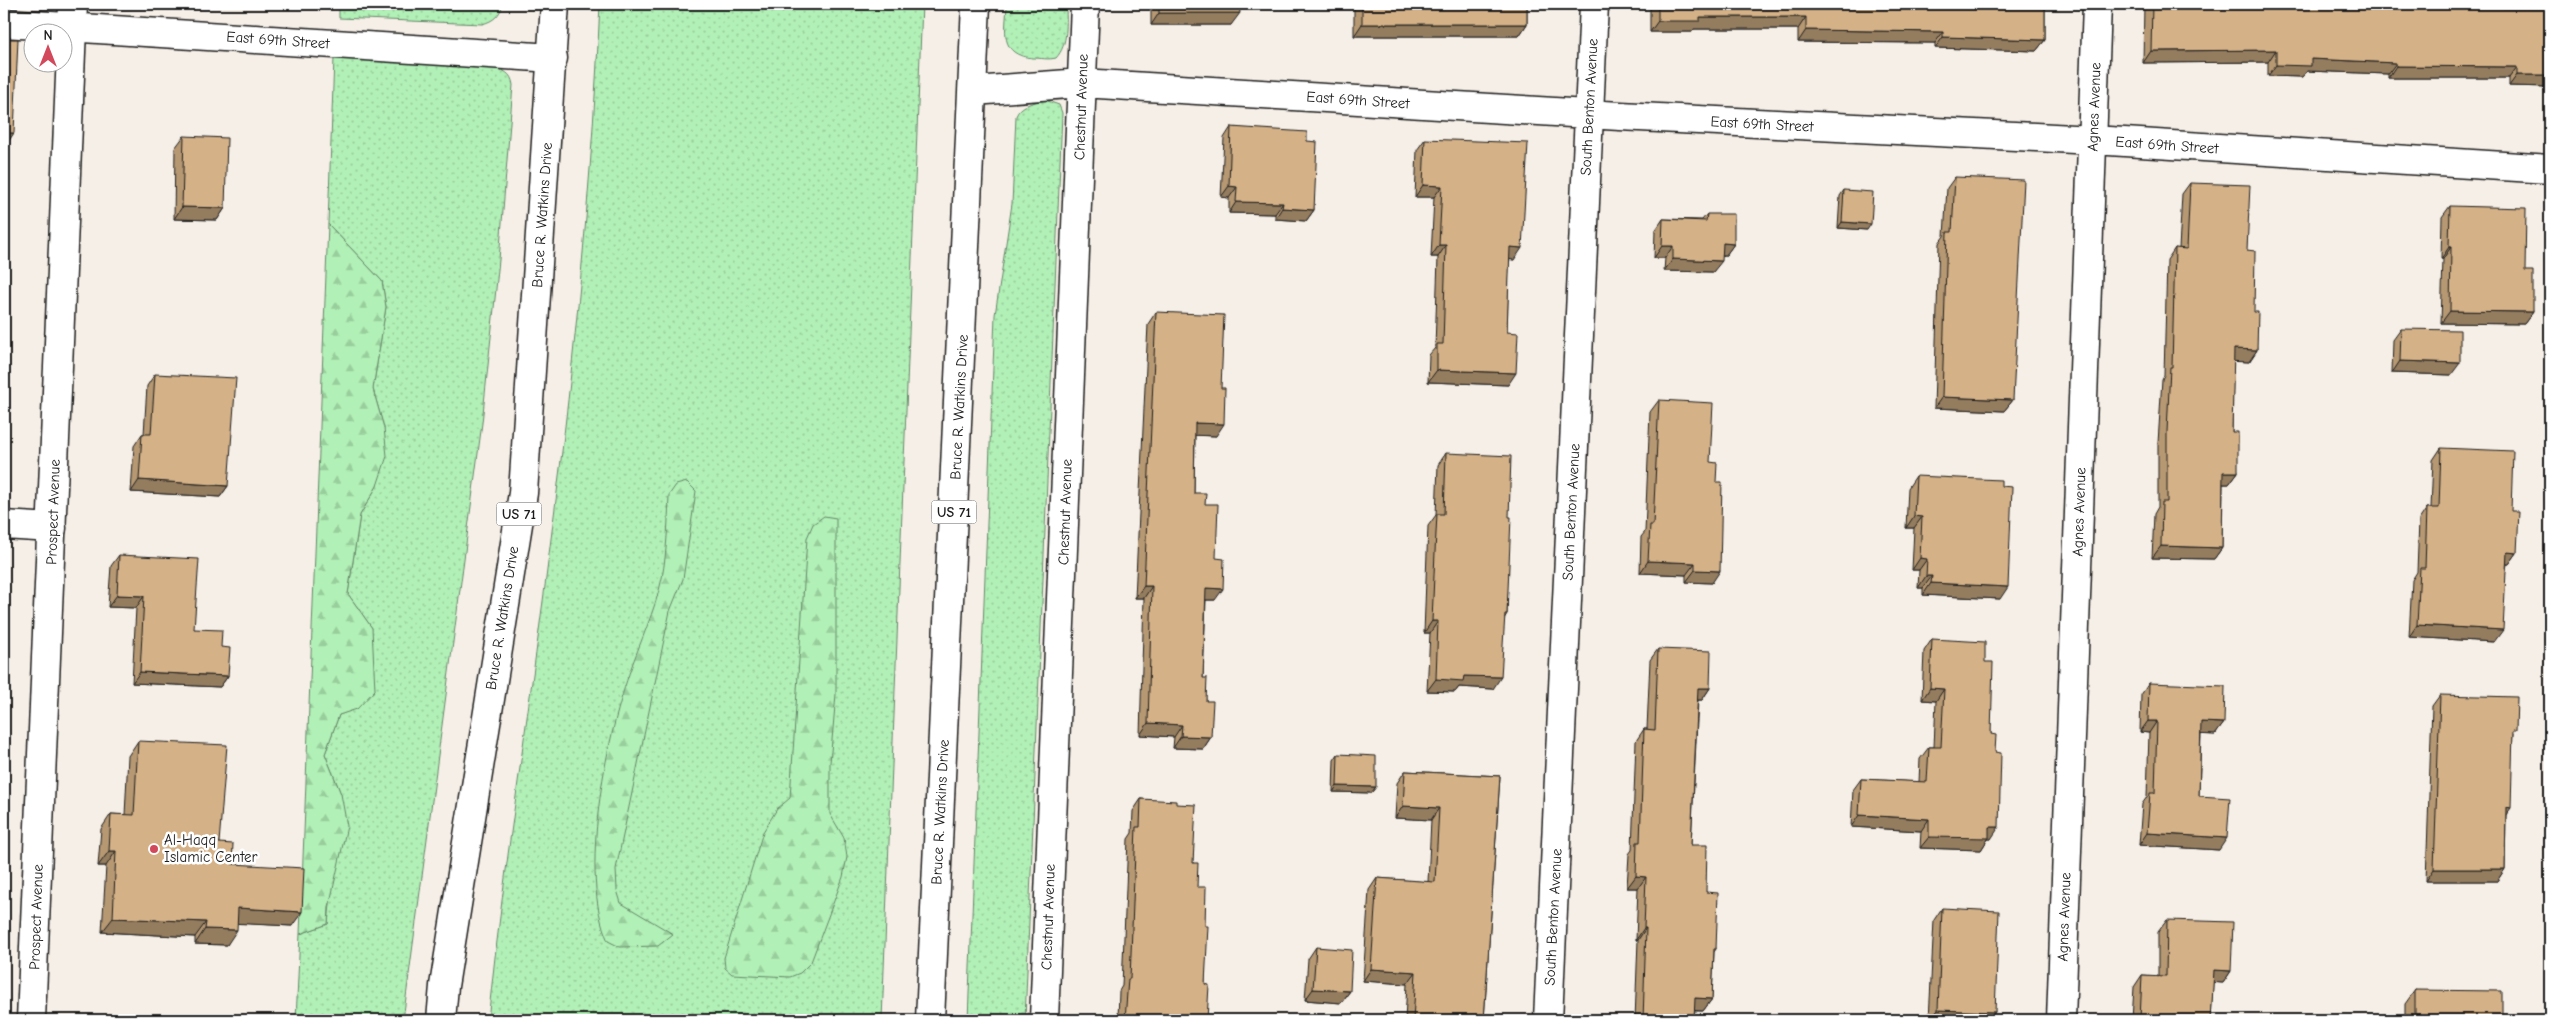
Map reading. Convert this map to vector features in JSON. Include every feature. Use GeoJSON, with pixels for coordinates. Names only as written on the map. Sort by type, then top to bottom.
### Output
{"type":"FeatureCollection","features":[{"type":"Feature","properties":{"kind":"main road","name":"Bruce R. Watkins Drive"},"geometry":{"type":"LineString","coordinates":[[441,1020],[444,986],[523,493],[553,58],[555,4]]}},
{"type":"Feature","properties":{"kind":"main road","name":"Bruce R. Watkins Drive"},"geometry":{"type":"LineString","coordinates":[[930,1020],[974,91],[976,4]]}},
{"type":"Feature","properties":{"kind":"main road","name":"Chestnut Avenue"},"geometry":{"type":"LineString","coordinates":[[1044,1020],[1085,4]]}},
{"type":"Feature","properties":{"kind":"main road","name":"South Benton Avenue"},"geometry":{"type":"LineString","coordinates":[[1548,1020],[1594,4]]}},
{"type":"Feature","properties":{"kind":"main road","name":"Agnes Avenue"},"geometry":{"type":"LineString","coordinates":[[2061,1020],[2097,4]]}},
{"type":"Feature","properties":{"kind":"main road","name":"East 69th Street"},"geometry":{"type":"LineString","coordinates":[[4,23],[73,15],[553,58]]}},
{"type":"Feature","properties":{"kind":"main road","name":"Prospect Avenue"},"geometry":{"type":"LineString","coordinates":[[31,1020],[73,15]]}},
{"type":"Feature","properties":{"kind":"main road","name":"East 69th Street"},"geometry":{"type":"LineString","coordinates":[[974,91],[1082,83],[1589,114],[2093,140],[2550,169]]}},
{"type":"Feature","properties":{"kind":"main road"},"geometry":{"type":"LineString","coordinates":[[4,525],[52,528]]}},
{"type":"Feature","properties":{"kind":"green space"},"geometry":{"type":"Polygon","coordinates":[[[339,4],[503,4],[496,17],[482,24],[339,18],[339,4]]]}},
{"type":"Feature","properties":{"kind":"green space"},"geometry":{"type":"Polygon","coordinates":[[[600,4],[922,4],[882,1020],[488,1020],[502,898],[568,400],[582,268],[600,4]]]}},
{"type":"Feature","properties":{"kind":"green space"},"geometry":{"type":"Polygon","coordinates":[[[1007,4],[1066,4],[1065,40],[1056,58],[1033,58],[1014,52],[1006,40],[1007,4]]]}},
{"type":"Feature","properties":{"kind":"green space"},"geometry":{"type":"Polygon","coordinates":[[[334,58],[493,67],[509,75],[513,85],[499,260],[482,423],[403,1020],[296,1020],[300,934],[328,924],[341,794],[325,754],[339,715],[357,708],[372,628],[348,594],[360,515],[377,486],[384,428],[373,389],[386,307],[382,281],[328,224],[334,58]]]}},
{"type":"Feature","properties":{"kind":"green space"},"geometry":{"type":"Polygon","coordinates":[[[1045,100],[1059,105],[1062,113],[1025,1020],[968,1020],[995,315],[1012,204],[1016,116],[1024,107],[1045,100]]]}},
{"type":"Feature","properties":{"kind":"green space"},"geometry":{"type":"Polygon","coordinates":[[[328,224],[382,281],[386,307],[373,389],[384,428],[387,456],[377,486],[360,515],[348,594],[372,628],[375,690],[357,709],[339,715],[325,754],[341,794],[347,826],[329,907],[328,924],[300,934],[328,224]]]}},
{"type":"Feature","properties":{"kind":"green space"},"geometry":{"type":"Polygon","coordinates":[[[687,482],[696,491],[683,579],[670,611],[616,869],[617,890],[621,903],[673,934],[658,946],[620,947],[608,941],[599,913],[595,881],[595,845],[604,771],[620,702],[662,578],[669,495],[676,485],[687,482]]]}},
{"type":"Feature","properties":{"kind":"green space"},"geometry":{"type":"Polygon","coordinates":[[[824,516],[836,518],[836,694],[830,763],[830,814],[844,838],[847,857],[843,877],[811,962],[800,973],[790,977],[732,974],[725,968],[724,958],[763,832],[777,809],[790,798],[807,538],[813,524],[824,516]]]}},
{"type":"Feature","properties":{"kind":"building"},"geometry":{"type":"Polygon","coordinates":[[[1159,4],[1239,4],[1240,13],[1159,13],[1159,4]]]}},
{"type":"Feature","properties":{"kind":"building"},"geometry":{"type":"Polygon","coordinates":[[[1362,4],[1527,4],[1527,24],[1362,24],[1362,4]]]}},
{"type":"Feature","properties":{"kind":"building"},"geometry":{"type":"Polygon","coordinates":[[[1658,4],[2045,4],[2045,40],[1943,37],[1943,32],[1806,30],[1806,17],[1700,17],[1700,21],[1658,21],[1658,4]]]}},
{"type":"Feature","properties":{"kind":"building"},"geometry":{"type":"Polygon","coordinates":[[[2152,4],[2477,4],[2503,5],[2503,8],[2550,8],[2550,75],[2517,75],[2517,67],[2396,66],[2396,63],[2311,59],[2311,66],[2276,65],[2276,50],[2151,51],[2152,4]]]}},
{"type":"Feature","properties":{"kind":"building"},"geometry":{"type":"Polygon","coordinates":[[[4,39],[18,39],[14,133],[4,133],[4,39]]]}},
{"type":"Feature","properties":{"kind":"building"},"geometry":{"type":"Polygon","coordinates":[[[1231,127],[1307,132],[1307,141],[1317,142],[1314,210],[1282,208],[1283,203],[1236,202],[1237,187],[1229,186],[1231,127]]]}},
{"type":"Feature","properties":{"kind":"building"},"geometry":{"type":"Polygon","coordinates":[[[184,136],[227,138],[225,208],[182,207],[184,136]]]}},
{"type":"Feature","properties":{"kind":"building"},"geometry":{"type":"Polygon","coordinates":[[[1425,139],[1528,143],[1522,248],[1510,247],[1507,332],[1518,333],[1516,373],[1437,370],[1437,344],[1443,344],[1446,245],[1439,245],[1442,186],[1423,185],[1425,139]]]}},
{"type":"Feature","properties":{"kind":"building"},"geometry":{"type":"Polygon","coordinates":[[[1955,177],[2024,180],[2013,400],[1942,397],[1947,232],[1952,232],[1955,177]]]}},
{"type":"Feature","properties":{"kind":"building"},"geometry":{"type":"Polygon","coordinates":[[[2190,183],[2250,185],[2247,250],[2255,251],[2254,312],[2258,312],[2257,350],[2234,349],[2232,432],[2238,432],[2238,472],[2223,472],[2222,548],[2161,546],[2162,502],[2167,502],[2167,432],[2170,367],[2172,367],[2175,248],[2187,249],[2190,183]]]}},
{"type":"Feature","properties":{"kind":"building"},"geometry":{"type":"Polygon","coordinates":[[[1844,190],[1873,192],[1871,224],[1842,222],[1844,190]]]}},
{"type":"Feature","properties":{"kind":"building"},"geometry":{"type":"Polygon","coordinates":[[[2450,206],[2526,208],[2525,271],[2533,271],[2533,312],[2450,311],[2450,206]]]}},
{"type":"Feature","properties":{"kind":"building"},"geometry":{"type":"Polygon","coordinates":[[[1707,214],[1734,214],[1734,244],[1723,243],[1722,261],[1673,259],[1673,246],[1662,246],[1663,219],[1706,221],[1707,214]]]}},
{"type":"Feature","properties":{"kind":"building"},"geometry":{"type":"Polygon","coordinates":[[[1156,312],[1224,315],[1221,388],[1225,388],[1224,424],[1195,423],[1194,493],[1206,493],[1205,504],[1218,504],[1216,558],[1224,559],[1223,589],[1206,588],[1203,678],[1207,678],[1206,701],[1213,701],[1211,737],[1181,736],[1182,725],[1148,723],[1152,586],[1144,586],[1156,312]]]}},
{"type":"Feature","properties":{"kind":"building"},"geometry":{"type":"Polygon","coordinates":[[[2401,329],[2460,330],[2460,363],[2400,361],[2401,329]]]}},
{"type":"Feature","properties":{"kind":"building"},"geometry":{"type":"Polygon","coordinates":[[[155,374],[236,378],[228,486],[139,480],[142,434],[151,434],[155,374]]]}},
{"type":"Feature","properties":{"kind":"building"},"geometry":{"type":"Polygon","coordinates":[[[1659,400],[1713,403],[1710,462],[1717,463],[1716,482],[1722,482],[1720,571],[1695,570],[1695,563],[1648,561],[1650,525],[1653,525],[1659,400]]]}},
{"type":"Feature","properties":{"kind":"building"},"geometry":{"type":"Polygon","coordinates":[[[2441,448],[2513,451],[2511,511],[2519,511],[2517,553],[2507,552],[2503,630],[2417,625],[2420,568],[2425,568],[2427,508],[2439,508],[2441,448]]]}},
{"type":"Feature","properties":{"kind":"building"},"geometry":{"type":"Polygon","coordinates":[[[1446,453],[1511,456],[1509,517],[1511,517],[1507,614],[1505,614],[1501,677],[1464,676],[1463,681],[1436,679],[1438,621],[1432,621],[1435,552],[1437,514],[1444,514],[1446,453]]]}},
{"type":"Feature","properties":{"kind":"building"},"geometry":{"type":"Polygon","coordinates":[[[1916,476],[2001,480],[2001,486],[2012,487],[2008,587],[1931,583],[1932,576],[1926,576],[1927,559],[1920,558],[1922,517],[1914,516],[1916,476]]]}},
{"type":"Feature","properties":{"kind":"building"},"geometry":{"type":"Polygon","coordinates":[[[119,555],[199,559],[194,629],[222,630],[221,647],[230,648],[228,676],[140,672],[144,596],[117,595],[119,555]]]}},
{"type":"Feature","properties":{"kind":"building"},"geometry":{"type":"Polygon","coordinates":[[[1932,639],[1985,642],[1985,662],[1993,662],[1991,734],[1996,735],[1995,752],[2001,753],[1999,827],[1989,827],[1989,838],[1929,837],[1929,819],[1859,815],[1861,779],[1927,782],[1929,747],[1941,747],[1944,689],[1930,688],[1932,639]]]}},
{"type":"Feature","properties":{"kind":"building"},"geometry":{"type":"Polygon","coordinates":[[[1658,649],[1711,651],[1710,688],[1698,688],[1691,845],[1707,845],[1706,892],[1718,893],[1716,949],[1714,949],[1712,999],[1695,998],[1694,1020],[1643,1020],[1646,877],[1636,876],[1637,842],[1640,842],[1644,729],[1655,730],[1658,649]]]}},
{"type":"Feature","properties":{"kind":"building"},"geometry":{"type":"Polygon","coordinates":[[[2149,683],[2225,686],[2224,723],[2201,722],[2199,796],[2230,798],[2227,838],[2147,833],[2150,793],[2155,793],[2157,721],[2148,721],[2149,683]]]}},
{"type":"Feature","properties":{"kind":"building"},"geometry":{"type":"Polygon","coordinates":[[[2440,695],[2517,697],[2516,731],[2513,731],[2511,808],[2506,807],[2505,869],[2434,869],[2440,695]]]}},
{"type":"Feature","properties":{"kind":"building"},"geometry":{"type":"Polygon","coordinates":[[[138,741],[227,745],[219,843],[233,844],[232,864],[304,868],[302,912],[238,908],[237,930],[205,929],[206,922],[113,918],[116,851],[109,851],[111,814],[134,815],[138,741]]]}},
{"type":"Feature","properties":{"kind":"building"},"geometry":{"type":"Polygon","coordinates":[[[1338,754],[1376,756],[1376,787],[1337,786],[1338,754]]]}},
{"type":"Feature","properties":{"kind":"building"},"geometry":{"type":"Polygon","coordinates":[[[1405,771],[1500,776],[1484,1020],[1413,1020],[1416,972],[1371,969],[1377,878],[1435,882],[1439,808],[1403,806],[1405,771]]]}},
{"type":"Feature","properties":{"kind":"building"},"geometry":{"type":"Polygon","coordinates":[[[1141,799],[1176,801],[1176,804],[1196,805],[1193,863],[1198,863],[1197,887],[1206,887],[1205,926],[1208,926],[1205,984],[1209,985],[1207,1020],[1125,1020],[1128,979],[1130,979],[1136,827],[1140,827],[1141,799]]]}},
{"type":"Feature","properties":{"kind":"building"},"geometry":{"type":"Polygon","coordinates":[[[1942,908],[1999,911],[1995,1012],[1938,1010],[1942,908]]]}},
{"type":"Feature","properties":{"kind":"building"},"geometry":{"type":"Polygon","coordinates":[[[2167,920],[2233,922],[2231,971],[2214,970],[2211,1020],[2140,1020],[2142,975],[2166,976],[2167,920]]]}},
{"type":"Feature","properties":{"kind":"building"},"geometry":{"type":"Polygon","coordinates":[[[1316,947],[1352,950],[1350,991],[1313,989],[1316,947]]]}},
{"type":"Feature","properties":{"kind":"building"},"geometry":{"type":"Polygon","coordinates":[[[2415,990],[2502,991],[2502,1020],[2415,1020],[2415,990]]]}},
{"type":"Feature","properties":{"kind":"place","name":"Al-Haqq Islamic Center"},"geometry":{"type":"Point","coordinates":[154,849]}}]}
